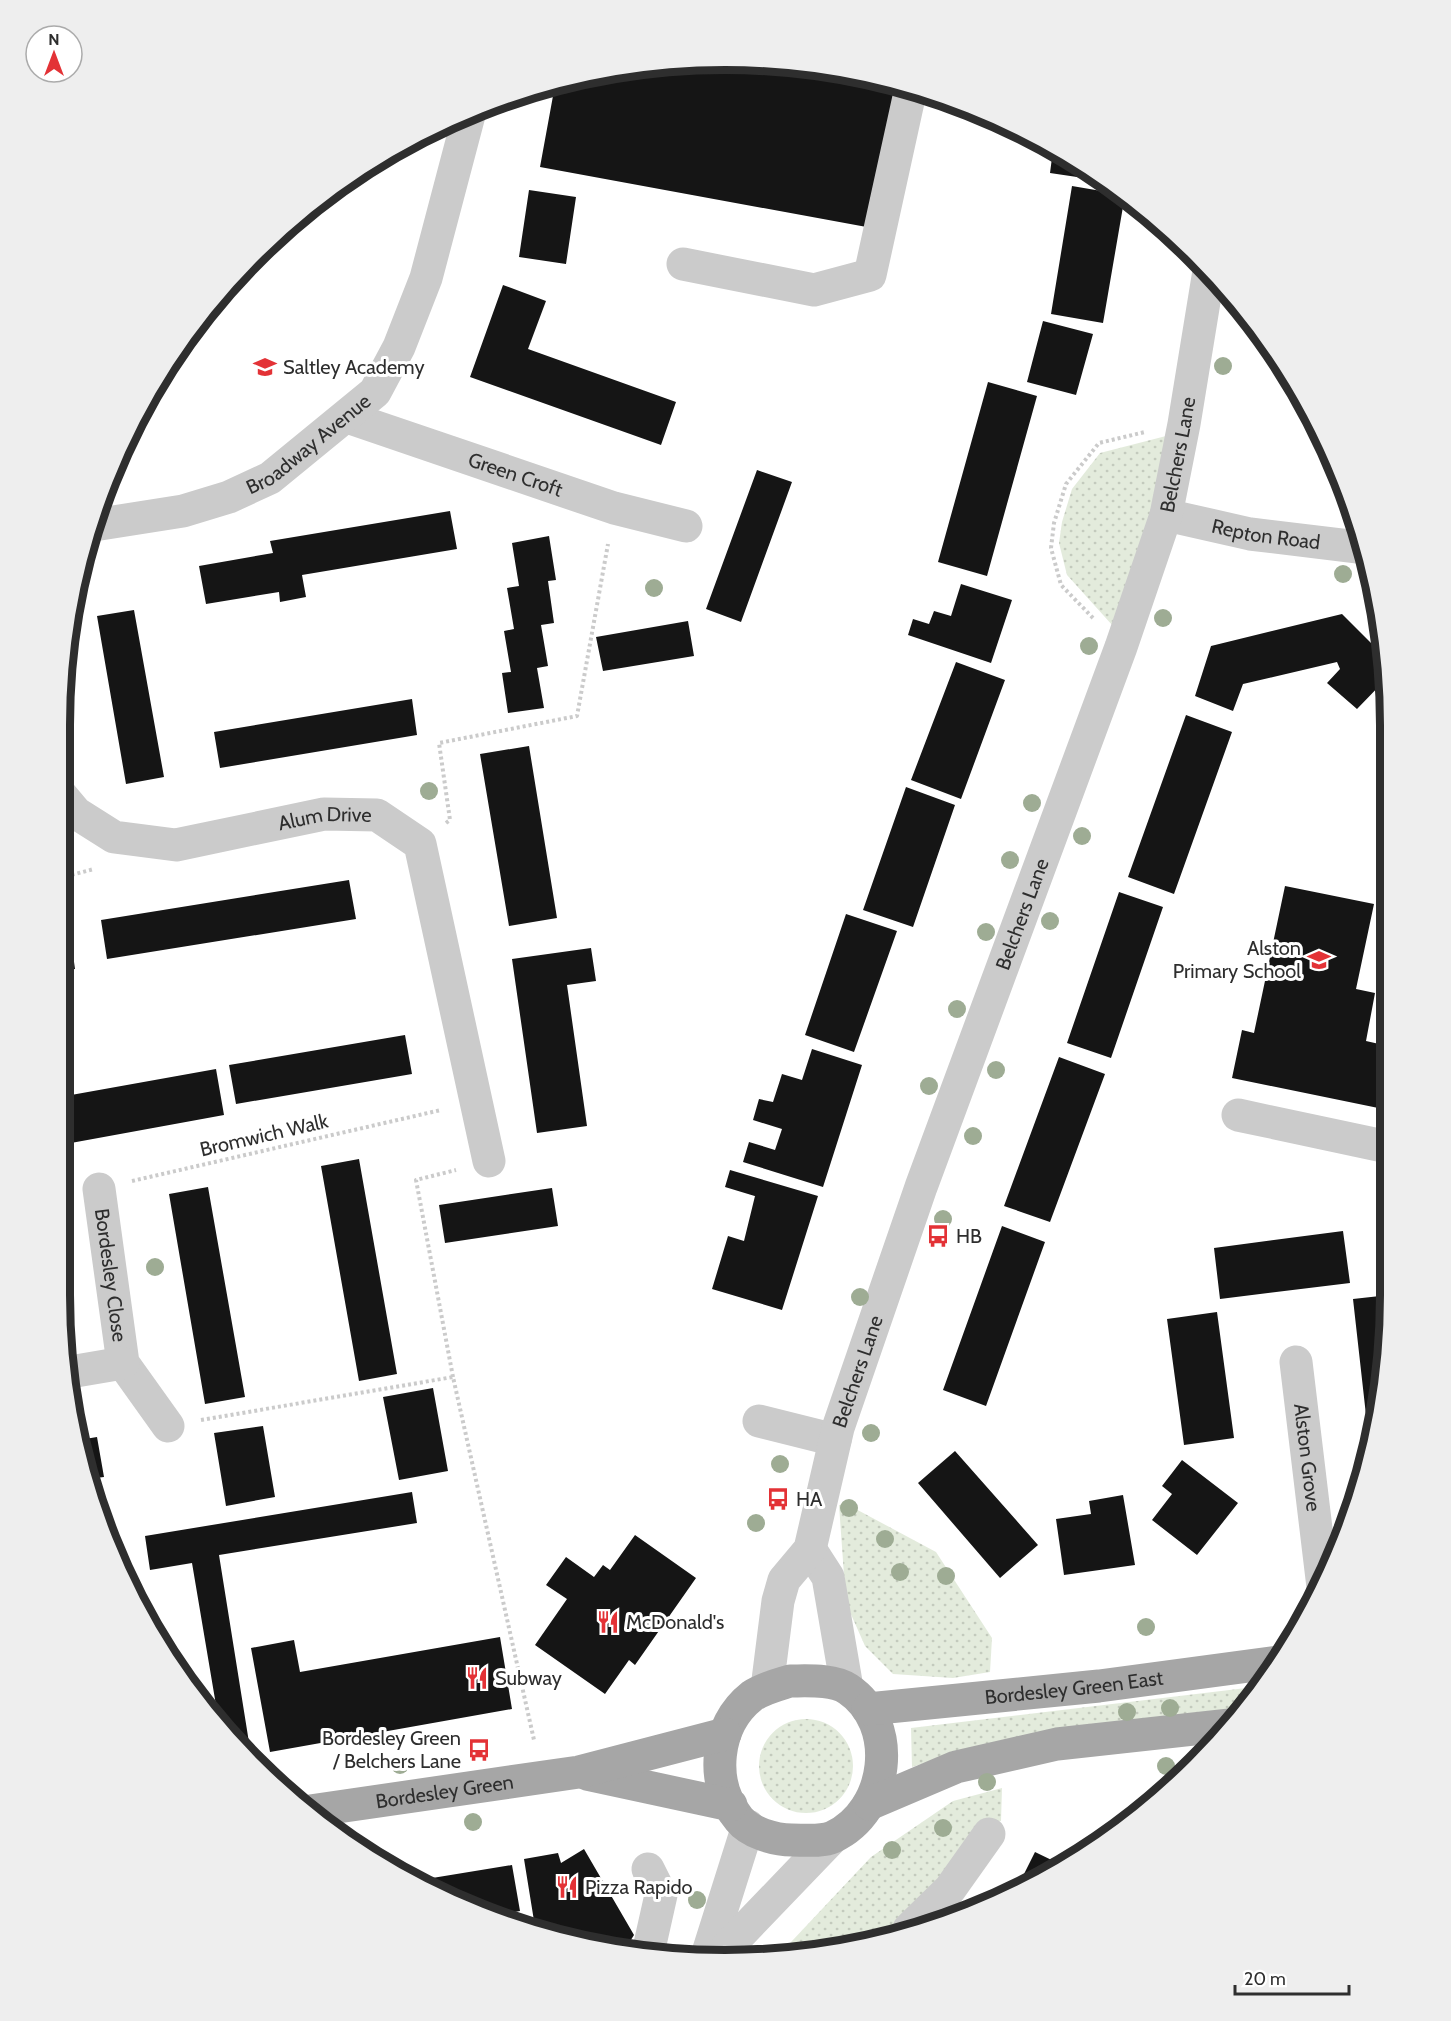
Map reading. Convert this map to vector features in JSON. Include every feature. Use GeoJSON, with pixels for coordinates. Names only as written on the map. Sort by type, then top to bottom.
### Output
{"type":"FeatureCollection","features":[{"type":"Feature","properties":{"kind":"main road","name":"Bordesley Green East"},"geometry":{"type":"LineString","coordinates":[[740,1816],[719,1771],[725,1734],[740,1709],[751,1697],[767,1688],[790,1681],[823,1682],[858,1699],[1100,1686],[1267,1664]]}},
{"type":"Feature","properties":{"kind":"main road"},"geometry":{"type":"LineString","coordinates":[[740,1816],[777,1840],[832,1838],[857,1820],[869,1804],[879,1778],[883,1752],[879,1728],[858,1699]]}},
{"type":"Feature","properties":{"kind":"main road"},"geometry":{"type":"LineString","coordinates":[[869,1804],[956,1767],[1057,1744],[1219,1726]]}},
{"type":"Feature","properties":{"kind":"main road","name":"Bordesley Green"},"geometry":{"type":"LineString","coordinates":[[320,1810],[579,1772],[725,1734]]}},
{"type":"Feature","properties":{"kind":"main road","name":"Bordesley Green"},"geometry":{"type":"LineString","coordinates":[[579,1772],[740,1816]]}},
{"type":"Feature","properties":{"kind":"street"},"geometry":{"type":"LineString","coordinates":[[683,264],[814,290],[870,275],[909,97]]}},
{"type":"Feature","properties":{"kind":"street","name":"Broadway Avenue"},"geometry":{"type":"LineString","coordinates":[[102,524],[183,511],[229,497],[270,478],[375,392],[399,347],[426,278],[467,124]]}},
{"type":"Feature","properties":{"kind":"street","name":"Belchers Lane"},"geometry":{"type":"LineString","coordinates":[[767,1688],[778,1601],[784,1581],[810,1550],[835,1440],[921,1187],[1121,647],[1166,515],[1184,424],[1207,282]]}},
{"type":"Feature","properties":{"kind":"street","name":"Green Croft"},"geometry":{"type":"LineString","coordinates":[[347,417],[614,508],[686,526]]}},
{"type":"Feature","properties":{"kind":"street","name":"Repton Road"},"geometry":{"type":"LineString","coordinates":[[1166,515],[1250,534],[1355,547]]}},
{"type":"Feature","properties":{"kind":"street","name":"Alum Drive"},"geometry":{"type":"LineString","coordinates":[[70,806],[76,813],[114,837],[176,845],[324,814],[377,815],[420,844]]}},
{"type":"Feature","properties":{"kind":"street"},"geometry":{"type":"LineString","coordinates":[[420,844],[489,1161]]}},
{"type":"Feature","properties":{"kind":"street"},"geometry":{"type":"LineString","coordinates":[[1238,1115],[1380,1145]]}},
{"type":"Feature","properties":{"kind":"street","name":"Bordesley Close"},"geometry":{"type":"LineString","coordinates":[[99,1189],[123,1363],[168,1426]]}},
{"type":"Feature","properties":{"kind":"street","name":"Alston Grove"},"geometry":{"type":"LineString","coordinates":[[1296,1362],[1321,1568]]}},
{"type":"Feature","properties":{"kind":"street","name":"Bordesley Close"},"geometry":{"type":"LineString","coordinates":[[75,1371],[123,1363]]}},
{"type":"Feature","properties":{"kind":"street"},"geometry":{"type":"LineString","coordinates":[[759,1421],[835,1440]]}},
{"type":"Feature","properties":{"kind":"street"},"geometry":{"type":"LineString","coordinates":[[810,1550],[828,1577],[858,1699]]}},
{"type":"Feature","properties":{"kind":"street"},"geometry":{"type":"LineString","coordinates":[[708,1950],[740,1816]]}},
{"type":"Feature","properties":{"kind":"street"},"geometry":{"type":"LineString","coordinates":[[916,1922],[950,1889],[989,1834]]}},
{"type":"Feature","properties":{"kind":"street"},"geometry":{"type":"LineString","coordinates":[[725,1950],[832,1838]]}},
{"type":"Feature","properties":{"kind":"street"},"geometry":{"type":"LineString","coordinates":[[648,1869],[661,1895],[650,1946]]}},
{"type":"Feature","properties":{"kind":"path"},"geometry":{"type":"LineString","coordinates":[[1121,647],[1061,585],[1051,548],[1054,523],[1066,484],[1099,442],[1184,424]]}},
{"type":"Feature","properties":{"kind":"path"},"geometry":{"type":"LineString","coordinates":[[420,844],[450,820],[439,743],[577,716],[614,508]]}},
{"type":"Feature","properties":{"kind":"path","name":"Bromwich Walk"},"geometry":{"type":"LineString","coordinates":[[99,1189],[476,1101]]}},
{"type":"Feature","properties":{"kind":"path"},"geometry":{"type":"LineString","coordinates":[[489,1161],[416,1180],[453,1377],[533,1740],[543,1739]]}},
{"type":"Feature","properties":{"kind":"path"},"geometry":{"type":"LineString","coordinates":[[70,1177],[99,1189]]}},
{"type":"Feature","properties":{"kind":"path"},"geometry":{"type":"LineString","coordinates":[[168,1426],[453,1377]]}},
{"type":"Feature","properties":{"kind":"green space"},"geometry":{"type":"Polygon","coordinates":[[[1166,436],[1153,514],[1113,626],[1067,575],[1059,543],[1062,522],[1072,489],[1100,453],[1166,436]]]}},
{"type":"Feature","properties":{"kind":"green space"},"geometry":{"type":"Polygon","coordinates":[[[839,1505],[852,1507],[936,1552],[992,1638],[990,1672],[953,1678],[893,1674],[865,1646],[846,1603],[839,1505]]]}},
{"type":"Feature","properties":{"kind":"green space"},"geometry":{"type":"Polygon","coordinates":[[[1250,1688],[1229,1714],[1058,1732],[979,1746],[912,1767],[911,1728],[1250,1688]]]}},
{"type":"Feature","properties":{"kind":"green space"},"geometry":{"type":"Polygon","coordinates":[[[806,1719],[824,1723],[839,1733],[849,1748],[853,1766],[849,1784],[839,1799],[824,1809],[806,1813],[788,1809],[773,1799],[763,1784],[759,1766],[763,1748],[773,1733],[788,1723],[806,1719]]]}},
{"type":"Feature","properties":{"kind":"green space"},"geometry":{"type":"Polygon","coordinates":[[[1002,1788],[1001,1821],[976,1827],[928,1900],[891,1929],[853,1938],[786,1947],[871,1857],[953,1801],[1002,1788]]]}},
{"type":"Feature","properties":{"kind":"building"},"geometry":{"type":"Polygon","coordinates":[[[726,70],[811,76],[896,93],[872,228],[540,167],[553,94],[598,83],[640,76],[726,70]]]}},
{"type":"Feature","properties":{"kind":"building"},"geometry":{"type":"Polygon","coordinates":[[[1052,157],[1084,178],[1050,173],[1052,157]]]}},
{"type":"Feature","properties":{"kind":"building"},"geometry":{"type":"Polygon","coordinates":[[[1072,186],[1103,191],[1123,205],[1103,323],[1051,314],[1072,186]]]}},
{"type":"Feature","properties":{"kind":"building"},"geometry":{"type":"Polygon","coordinates":[[[529,190],[576,197],[566,264],[519,257],[529,190]]]}},
{"type":"Feature","properties":{"kind":"building"},"geometry":{"type":"Polygon","coordinates":[[[503,285],[546,301],[528,349],[676,402],[661,445],[470,377],[503,285]]]}},
{"type":"Feature","properties":{"kind":"building"},"geometry":{"type":"Polygon","coordinates":[[[1043,321],[1093,334],[1076,395],[1027,382],[1043,321]]]}},
{"type":"Feature","properties":{"kind":"building"},"geometry":{"type":"Polygon","coordinates":[[[988,382],[1037,396],[987,576],[938,562],[988,382]]]}},
{"type":"Feature","properties":{"kind":"building"},"geometry":{"type":"Polygon","coordinates":[[[757,470],[792,482],[741,622],[706,609],[757,470]]]}},
{"type":"Feature","properties":{"kind":"building"},"geometry":{"type":"Polygon","coordinates":[[[450,511],[457,549],[302,575],[306,597],[280,602],[279,592],[206,604],[199,566],[273,553],[270,541],[450,511]]]}},
{"type":"Feature","properties":{"kind":"building"},"geometry":{"type":"Polygon","coordinates":[[[549,536],[556,580],[548,581],[554,623],[541,625],[548,666],[537,668],[544,708],[508,713],[502,673],[511,672],[504,631],[514,629],[507,588],[519,586],[512,543],[549,536]]]}},
{"type":"Feature","properties":{"kind":"building"},"geometry":{"type":"Polygon","coordinates":[[[961,584],[1012,600],[991,663],[908,635],[913,619],[929,624],[934,611],[951,616],[961,584]]]}},
{"type":"Feature","properties":{"kind":"building"},"geometry":{"type":"Polygon","coordinates":[[[134,610],[164,777],[126,784],[97,616],[134,610]]]}},
{"type":"Feature","properties":{"kind":"building"},"geometry":{"type":"Polygon","coordinates":[[[1342,614],[1376,648],[1379,686],[1357,709],[1327,683],[1340,669],[1337,662],[1243,684],[1233,711],[1195,696],[1211,646],[1342,614]]]}},
{"type":"Feature","properties":{"kind":"building"},"geometry":{"type":"Polygon","coordinates":[[[688,621],[694,656],[603,671],[596,637],[688,621]]]}},
{"type":"Feature","properties":{"kind":"building"},"geometry":{"type":"Polygon","coordinates":[[[956,662],[1005,680],[961,799],[911,780],[956,662]]]}},
{"type":"Feature","properties":{"kind":"building"},"geometry":{"type":"Polygon","coordinates":[[[412,699],[417,735],[220,768],[214,732],[412,699]]]}},
{"type":"Feature","properties":{"kind":"building"},"geometry":{"type":"Polygon","coordinates":[[[1186,715],[1232,732],[1174,894],[1128,877],[1186,715]]]}},
{"type":"Feature","properties":{"kind":"building"},"geometry":{"type":"Polygon","coordinates":[[[529,746],[557,918],[509,926],[480,754],[529,746]]]}},
{"type":"Feature","properties":{"kind":"building"},"geometry":{"type":"Polygon","coordinates":[[[906,787],[955,805],[913,927],[863,910],[906,787]]]}},
{"type":"Feature","properties":{"kind":"building"},"geometry":{"type":"Polygon","coordinates":[[[349,880],[356,919],[107,959],[101,920],[349,880]]]}},
{"type":"Feature","properties":{"kind":"building"},"geometry":{"type":"Polygon","coordinates":[[[1285,886],[1374,904],[1356,989],[1375,993],[1366,1041],[1380,1044],[1380,1108],[1232,1078],[1242,1030],[1254,1033],[1285,886]]]}},
{"type":"Feature","properties":{"kind":"building"},"geometry":{"type":"Polygon","coordinates":[[[1119,892],[1163,907],[1111,1058],[1067,1043],[1119,892]]]}},
{"type":"Feature","properties":{"kind":"building"},"geometry":{"type":"Polygon","coordinates":[[[846,914],[897,931],[854,1052],[805,1035],[846,914]]]}},
{"type":"Feature","properties":{"kind":"building"},"geometry":{"type":"Polygon","coordinates":[[[70,933],[75,969],[70,970],[70,933]]]}},
{"type":"Feature","properties":{"kind":"building"},"geometry":{"type":"Polygon","coordinates":[[[591,948],[596,981],[567,985],[587,1126],[537,1133],[512,959],[591,948]]]}},
{"type":"Feature","properties":{"kind":"building"},"geometry":{"type":"Polygon","coordinates":[[[405,1035],[412,1074],[236,1104],[229,1065],[405,1035]]]}},
{"type":"Feature","properties":{"kind":"building"},"geometry":{"type":"Polygon","coordinates":[[[812,1049],[862,1065],[823,1187],[743,1162],[749,1142],[775,1150],[782,1129],[753,1120],[759,1099],[773,1102],[782,1074],[802,1080],[812,1049]]]}},
{"type":"Feature","properties":{"kind":"building"},"geometry":{"type":"Polygon","coordinates":[[[1059,1057],[1105,1074],[1050,1222],[1004,1206],[1059,1057]]]}},
{"type":"Feature","properties":{"kind":"building"},"geometry":{"type":"Polygon","coordinates":[[[216,1069],[224,1115],[70,1143],[70,1095],[216,1069]]]}},
{"type":"Feature","properties":{"kind":"building"},"geometry":{"type":"Polygon","coordinates":[[[359,1159],[397,1374],[359,1381],[321,1166],[359,1159]]]}},
{"type":"Feature","properties":{"kind":"building"},"geometry":{"type":"Polygon","coordinates":[[[730,1170],[818,1196],[782,1310],[712,1289],[728,1236],[744,1241],[755,1196],[725,1187],[730,1170]]]}},
{"type":"Feature","properties":{"kind":"building"},"geometry":{"type":"Polygon","coordinates":[[[208,1187],[245,1397],[205,1404],[169,1194],[208,1187]]]}},
{"type":"Feature","properties":{"kind":"building"},"geometry":{"type":"Polygon","coordinates":[[[552,1188],[558,1226],[445,1243],[439,1205],[552,1188]]]}},
{"type":"Feature","properties":{"kind":"building"},"geometry":{"type":"Polygon","coordinates":[[[1002,1226],[1045,1242],[986,1406],[943,1390],[1002,1226]]]}},
{"type":"Feature","properties":{"kind":"building"},"geometry":{"type":"Polygon","coordinates":[[[1343,1231],[1350,1283],[1220,1299],[1214,1248],[1343,1231]]]}},
{"type":"Feature","properties":{"kind":"building"},"geometry":{"type":"Polygon","coordinates":[[[1380,1296],[1375,1381],[1368,1424],[1367,1424],[1353,1299],[1380,1296]]]}},
{"type":"Feature","properties":{"kind":"building"},"geometry":{"type":"Polygon","coordinates":[[[1217,1312],[1234,1438],[1184,1445],[1167,1319],[1217,1312]]]}},
{"type":"Feature","properties":{"kind":"building"},"geometry":{"type":"Polygon","coordinates":[[[433,1388],[448,1471],[399,1480],[383,1397],[433,1388]]]}},
{"type":"Feature","properties":{"kind":"building"},"geometry":{"type":"Polygon","coordinates":[[[263,1426],[275,1497],[226,1506],[214,1433],[263,1426]]]}},
{"type":"Feature","properties":{"kind":"building"},"geometry":{"type":"Polygon","coordinates":[[[97,1437],[104,1477],[97,1478],[87,1439],[97,1437]]]}},
{"type":"Feature","properties":{"kind":"building"},"geometry":{"type":"Polygon","coordinates":[[[955,1451],[1038,1545],[1000,1578],[918,1483],[955,1451]]]}},
{"type":"Feature","properties":{"kind":"building"},"geometry":{"type":"Polygon","coordinates":[[[1182,1460],[1238,1503],[1197,1555],[1152,1520],[1172,1494],[1162,1486],[1182,1460]]]}},
{"type":"Feature","properties":{"kind":"building"},"geometry":{"type":"Polygon","coordinates":[[[412,1492],[417,1523],[219,1555],[249,1745],[216,1706],[192,1563],[150,1570],[145,1536],[412,1492]]]}},
{"type":"Feature","properties":{"kind":"building"},"geometry":{"type":"Polygon","coordinates":[[[1123,1495],[1135,1565],[1064,1575],[1056,1519],[1091,1514],[1089,1501],[1123,1495]]]}},
{"type":"Feature","properties":{"kind":"building","name":"McDonald's"},"geometry":{"type":"Polygon","coordinates":[[[635,1535],[696,1578],[635,1665],[629,1660],[605,1694],[535,1645],[567,1599],[546,1585],[566,1557],[594,1577],[603,1565],[610,1570],[635,1535]]]}},
{"type":"Feature","properties":{"kind":"building"},"geometry":{"type":"Polygon","coordinates":[[[500,1637],[512,1709],[270,1752],[251,1648],[294,1640],[300,1672],[500,1637]]]}},
{"type":"Feature","properties":{"kind":"building"},"geometry":{"type":"Polygon","coordinates":[[[584,1849],[634,1935],[629,1943],[598,1938],[534,1922],[524,1859],[558,1853],[561,1863],[584,1849]]]}},
{"type":"Feature","properties":{"kind":"building"},"geometry":{"type":"Polygon","coordinates":[[[1035,1852],[1055,1862],[1053,1863],[1021,1880],[1035,1852]]]}},
{"type":"Feature","properties":{"kind":"building"},"geometry":{"type":"Polygon","coordinates":[[[512,1865],[520,1911],[508,1913],[428,1879],[512,1865]]]}},
{"type":"Feature","properties":{"kind":"place","name":"Saltley Academy"},"geometry":{"type":"Point","coordinates":[265,367]}},
{"type":"Feature","properties":{"kind":"place","name":"Alston Primary School"},"geometry":{"type":"Point","coordinates":[1319,960]}},
{"type":"Feature","properties":{"kind":"place","name":"HB"},"geometry":{"type":"Point","coordinates":[938,1236]}},
{"type":"Feature","properties":{"kind":"place","name":"HA"},"geometry":{"type":"Point","coordinates":[778,1499]}},
{"type":"Feature","properties":{"kind":"place","name":"McDonald's"},"geometry":{"type":"Point","coordinates":[608,1622]}},
{"type":"Feature","properties":{"kind":"place","name":"Subway"},"geometry":{"type":"Point","coordinates":[477,1678]}},
{"type":"Feature","properties":{"kind":"place","name":"Bordesley Green / Belchers Lane"},"geometry":{"type":"Point","coordinates":[479,1750]}},
{"type":"Feature","properties":{"kind":"place","name":"Pizza Rapido"},"geometry":{"type":"Point","coordinates":[567,1887]}}]}
